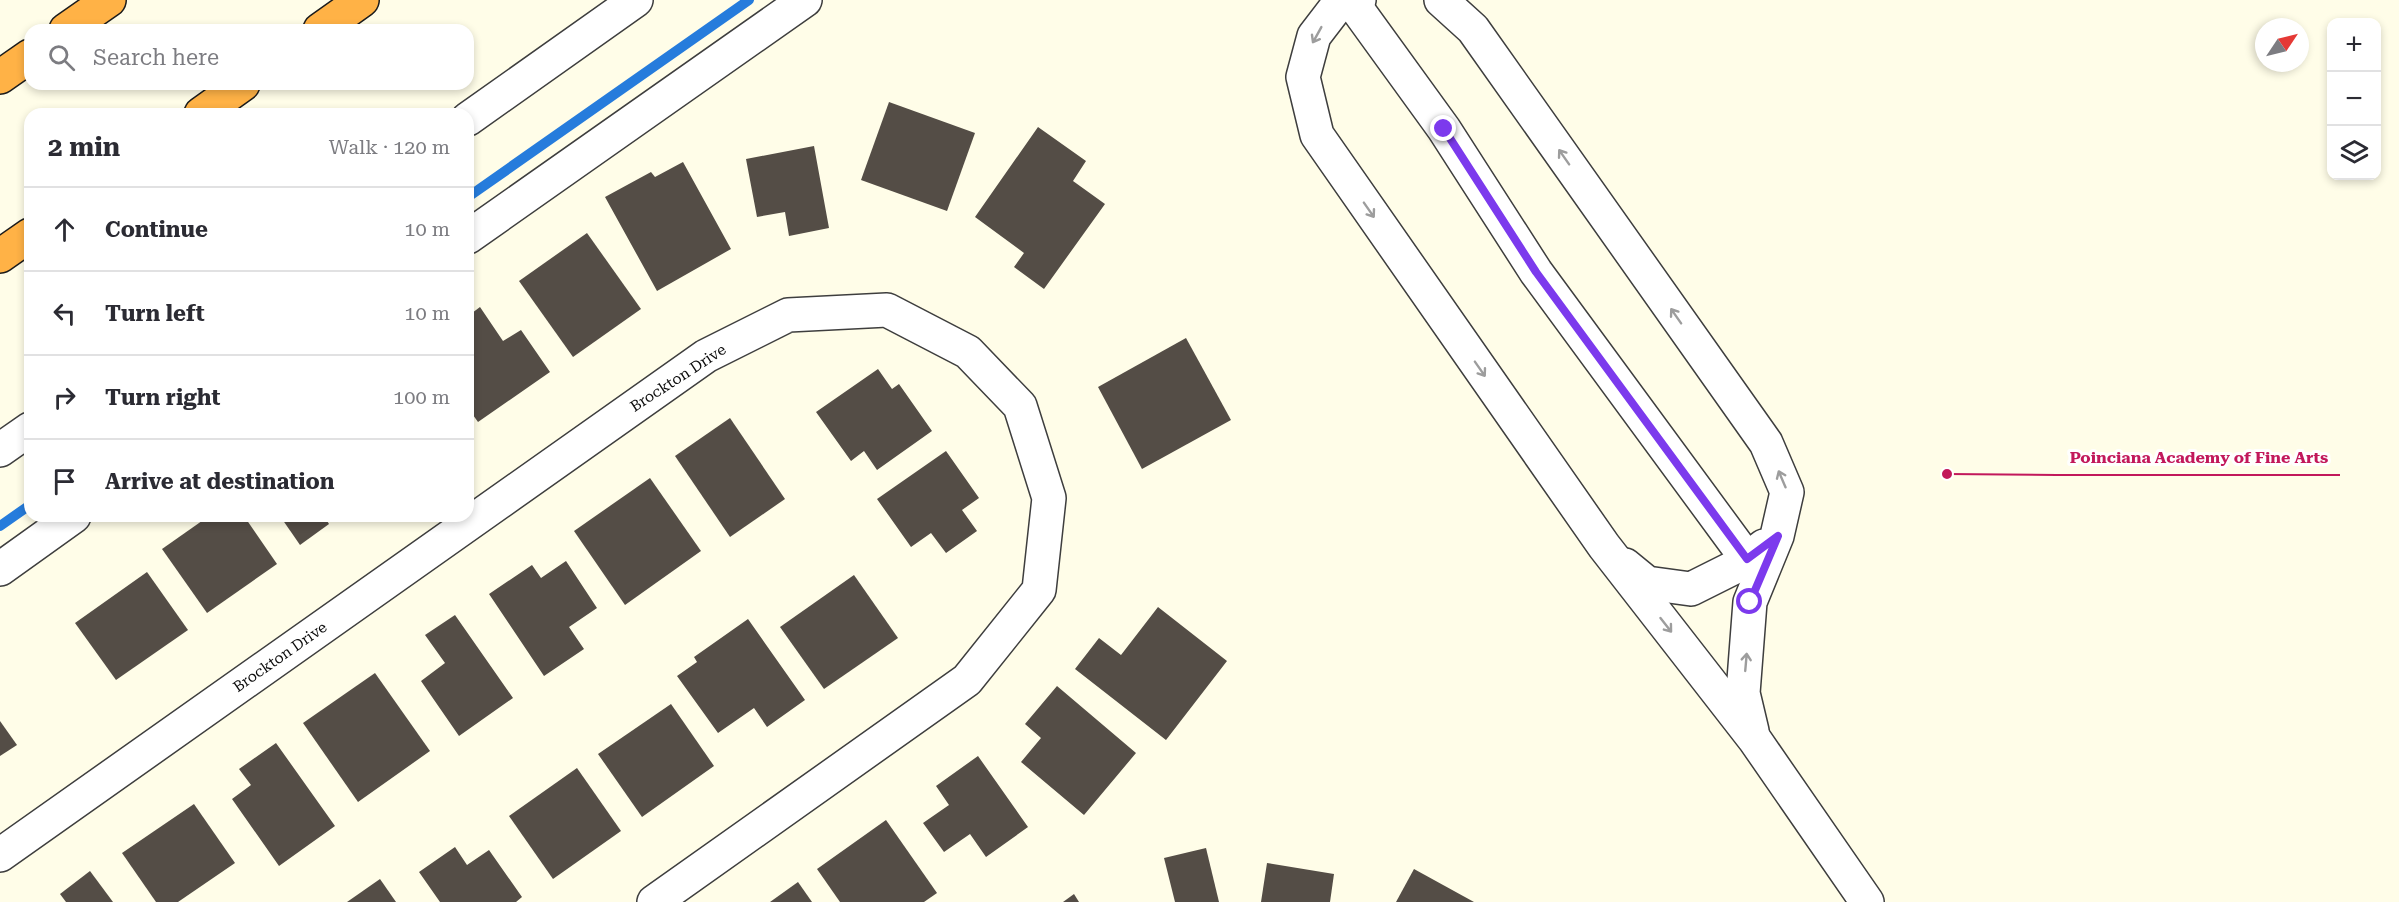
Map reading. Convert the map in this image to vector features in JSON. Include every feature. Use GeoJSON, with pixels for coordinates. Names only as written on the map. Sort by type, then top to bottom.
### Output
{"type":"FeatureCollection","features":[{"type":"Feature","properties":{"kind":"highway"},"geometry":{"type":"LineString","coordinates":[[75,24],[109,0]]}},
{"type":"Feature","properties":{"kind":"highway"},"geometry":{"type":"LineString","coordinates":[[328,24],[362,0]]}},
{"type":"Feature","properties":{"kind":"highway"},"geometry":{"type":"LineString","coordinates":[[0,77],[24,60]]}},
{"type":"Feature","properties":{"kind":"highway"},"geometry":{"type":"LineString","coordinates":[[209,108],[235,90]]}},
{"type":"Feature","properties":{"kind":"highway"},"geometry":{"type":"LineString","coordinates":[[0,256],[24,239]]}},
{"type":"Feature","properties":{"kind":"street"},"geometry":{"type":"LineString","coordinates":[[474,115],[636,0]]}},
{"type":"Feature","properties":{"kind":"street"},"geometry":{"type":"LineString","coordinates":[[474,233],[805,0]]}},
{"type":"Feature","properties":{"kind":"street"},"geometry":{"type":"LineString","coordinates":[[1441,0],[1473,29],[1766,443],[1787,492],[1778,536],[1750,602],[1743,693],[1755,740]]}},
{"type":"Feature","properties":{"kind":"street"},"geometry":{"type":"LineString","coordinates":[[1747,559],[1536,272],[1444,129],[1345,2],[1314,36],[1303,77],[1317,135],[1604,546],[1755,740],[1867,902]]}},
{"type":"Feature","properties":{"kind":"street","name":"Brockton Drive"},"geometry":{"type":"LineString","coordinates":[[474,520],[706,356],[788,315],[887,310],[968,352],[1020,406],[1049,498],[1039,590],[967,680],[654,902]]}},
{"type":"Feature","properties":{"kind":"street"},"geometry":{"type":"LineString","coordinates":[[0,450],[24,433]]}},
{"type":"Feature","properties":{"kind":"street"},"geometry":{"type":"LineString","coordinates":[[0,569],[66,522]]}},
{"type":"Feature","properties":{"kind":"street","name":"Brockton Drive"},"geometry":{"type":"LineString","coordinates":[[0,855],[471,522]]}},
{"type":"Feature","properties":{"kind":"street"},"geometry":{"type":"LineString","coordinates":[[1604,546],[1647,584],[1691,589],[1747,559],[1778,536]]}},
{"type":"Feature","properties":{"kind":"building"},"geometry":{"type":"Polygon","coordinates":[[[889,102],[975,133],[947,211],[861,180],[889,102]]]}},
{"type":"Feature","properties":{"kind":"building"},"geometry":{"type":"Polygon","coordinates":[[[1038,127],[1086,161],[1073,181],[1105,204],[1044,289],[1014,267],[1024,253],[975,217],[1038,127]]]}},
{"type":"Feature","properties":{"kind":"building"},"geometry":{"type":"Polygon","coordinates":[[[814,146],[829,228],[789,236],[785,212],[757,217],[746,159],[814,146]]]}},
{"type":"Feature","properties":{"kind":"building"},"geometry":{"type":"Polygon","coordinates":[[[683,162],[731,249],[657,291],[605,197],[651,172],[655,177],[683,162]]]}},
{"type":"Feature","properties":{"kind":"building"},"geometry":{"type":"Polygon","coordinates":[[[587,233],[641,309],[573,357],[519,281],[587,233]]]}},
{"type":"Feature","properties":{"kind":"building"},"geometry":{"type":"Polygon","coordinates":[[[480,307],[503,341],[521,330],[550,372],[478,422],[474,416],[474,312],[480,307]]]}},
{"type":"Feature","properties":{"kind":"building"},"geometry":{"type":"Polygon","coordinates":[[[1186,338],[1231,420],[1142,469],[1098,387],[1186,338]]]}},
{"type":"Feature","properties":{"kind":"building"},"geometry":{"type":"Polygon","coordinates":[[[878,369],[892,389],[899,384],[932,431],[877,470],[864,451],[851,461],[816,412],[878,369]]]}},
{"type":"Feature","properties":{"kind":"building"},"geometry":{"type":"Polygon","coordinates":[[[730,418],[785,499],[730,537],[675,456],[730,418]]]}},
{"type":"Feature","properties":{"kind":"building"},"geometry":{"type":"Polygon","coordinates":[[[946,451],[979,498],[962,510],[977,531],[946,553],[931,533],[911,547],[877,499],[946,451]]]}},
{"type":"Feature","properties":{"kind":"building"},"geometry":{"type":"Polygon","coordinates":[[[650,478],[701,551],[625,605],[574,531],[650,478]]]}},
{"type":"Feature","properties":{"kind":"building"},"geometry":{"type":"Polygon","coordinates":[[[200,522],[248,522],[277,564],[207,613],[162,549],[200,522]]]}},
{"type":"Feature","properties":{"kind":"building"},"geometry":{"type":"Polygon","coordinates":[[[284,522],[328,522],[329,524],[300,545],[284,522]]]}},
{"type":"Feature","properties":{"kind":"building"},"geometry":{"type":"Polygon","coordinates":[[[566,561],[597,608],[569,627],[584,649],[544,676],[489,594],[532,565],[541,578],[566,561]]]}},
{"type":"Feature","properties":{"kind":"building"},"geometry":{"type":"Polygon","coordinates":[[[147,572],[188,630],[116,680],[75,623],[147,572]]]}},
{"type":"Feature","properties":{"kind":"building"},"geometry":{"type":"Polygon","coordinates":[[[854,575],[898,638],[824,689],[780,627],[854,575]]]}},
{"type":"Feature","properties":{"kind":"building"},"geometry":{"type":"Polygon","coordinates":[[[1158,607],[1227,661],[1166,740],[1075,669],[1099,638],[1121,655],[1158,607]]]}},
{"type":"Feature","properties":{"kind":"building"},"geometry":{"type":"Polygon","coordinates":[[[455,615],[513,698],[459,736],[421,681],[445,663],[425,635],[455,615]]]}},
{"type":"Feature","properties":{"kind":"building"},"geometry":{"type":"Polygon","coordinates":[[[748,619],[805,700],[767,727],[754,708],[718,733],[677,676],[697,662],[694,657],[748,619]]]}},
{"type":"Feature","properties":{"kind":"building"},"geometry":{"type":"Polygon","coordinates":[[[375,673],[430,751],[358,802],[303,723],[375,673]]]}},
{"type":"Feature","properties":{"kind":"building"},"geometry":{"type":"Polygon","coordinates":[[[1057,686],[1136,753],[1084,815],[1021,762],[1041,738],[1025,724],[1057,686]]]}},
{"type":"Feature","properties":{"kind":"building"},"geometry":{"type":"Polygon","coordinates":[[[671,704],[714,766],[642,817],[598,754],[671,704]]]}},
{"type":"Feature","properties":{"kind":"building"},"geometry":{"type":"Polygon","coordinates":[[[0,721],[17,745],[0,756],[0,721]]]}},
{"type":"Feature","properties":{"kind":"building"},"geometry":{"type":"Polygon","coordinates":[[[276,743],[335,826],[279,866],[232,799],[251,785],[239,769],[276,743]]]}},
{"type":"Feature","properties":{"kind":"building"},"geometry":{"type":"Polygon","coordinates":[[[978,756],[1028,827],[986,857],[970,834],[944,852],[923,823],[949,805],[936,786],[978,756]]]}},
{"type":"Feature","properties":{"kind":"building"},"geometry":{"type":"Polygon","coordinates":[[[577,768],[621,831],[553,879],[509,816],[577,768]]]}},
{"type":"Feature","properties":{"kind":"building"},"geometry":{"type":"Polygon","coordinates":[[[194,804],[235,863],[178,902],[156,902],[122,853],[194,804]]]}},
{"type":"Feature","properties":{"kind":"building"},"geometry":{"type":"Polygon","coordinates":[[[886,820],[937,893],[924,902],[840,902],[817,869],[886,820]]]}},
{"type":"Feature","properties":{"kind":"building"},"geometry":{"type":"Polygon","coordinates":[[[455,847],[467,865],[489,850],[522,897],[516,902],[440,902],[419,872],[455,847]]]}},
{"type":"Feature","properties":{"kind":"building"},"geometry":{"type":"Polygon","coordinates":[[[1206,848],[1219,902],[1175,902],[1164,858],[1206,848]]]}},
{"type":"Feature","properties":{"kind":"building"},"geometry":{"type":"Polygon","coordinates":[[[1267,863],[1334,874],[1330,902],[1261,902],[1267,863]]]}},
{"type":"Feature","properties":{"kind":"building"},"geometry":{"type":"Polygon","coordinates":[[[1414,869],[1474,902],[1396,902],[1414,869]]]}},
{"type":"Feature","properties":{"kind":"building"},"geometry":{"type":"Polygon","coordinates":[[[90,871],[113,902],[66,902],[60,894],[90,871]]]}},
{"type":"Feature","properties":{"kind":"building"},"geometry":{"type":"Polygon","coordinates":[[[380,879],[396,902],[347,902],[380,879]]]}},
{"type":"Feature","properties":{"kind":"building"},"geometry":{"type":"Polygon","coordinates":[[[798,882],[812,902],[770,902],[798,882]]]}},
{"type":"Feature","properties":{"kind":"building"},"geometry":{"type":"Polygon","coordinates":[[[1074,894],[1079,902],[1063,902],[1074,894]]]}},
{"type":"Feature","properties":{"kind":"waterway"},"geometry":{"type":"LineString","coordinates":[[474,193],[749,0]]}},
{"type":"Feature","properties":{"kind":"waterway"},"geometry":{"type":"LineString","coordinates":[[0,526],[24,509]]}},
{"type":"Feature","properties":{"kind":"place","name":"Poinciana Academy of Fine Arts"},"geometry":{"type":"Point","coordinates":[1947,474]}},
{"type":"Feature","properties":{"kind":"route"},"geometry":{"type":"LineString","coordinates":[[1444,129],[1536,272],[1747,559],[1778,536],[1750,602]]}}]}
